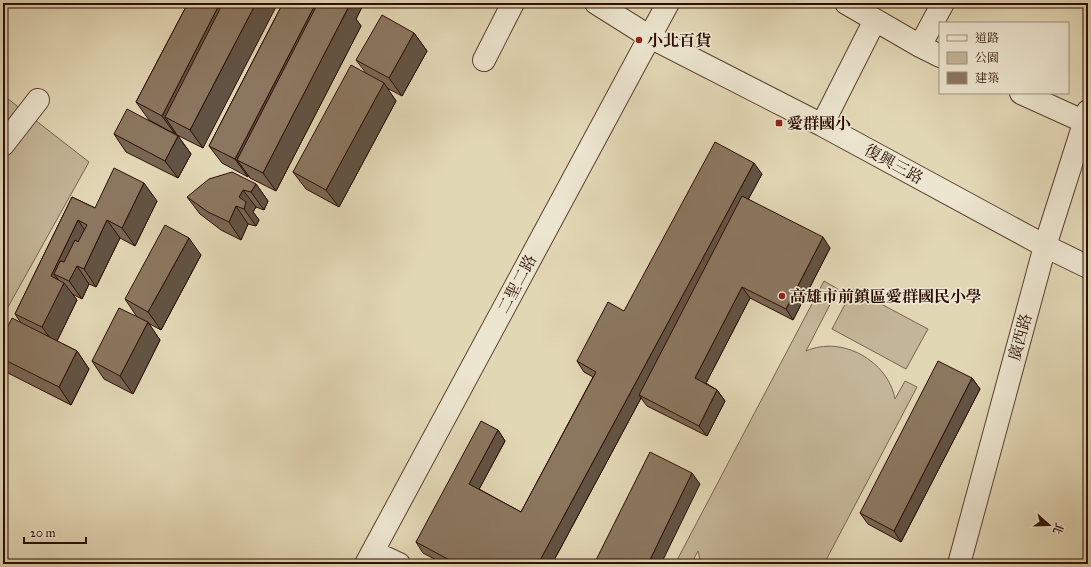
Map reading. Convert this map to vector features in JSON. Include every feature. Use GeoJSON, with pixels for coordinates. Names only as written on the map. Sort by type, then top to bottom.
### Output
{"type":"FeatureCollection","features":[{"type":"Feature","properties":{"kind":"street"},"geometry":{"type":"LineString","coordinates":[[484,60],[513,3]]}},
{"type":"Feature","properties":{"kind":"street","name":"復興三路"},"geometry":{"type":"LineString","coordinates":[[596,3],[650,37],[822,125],[1044,246],[1088,267]]}},
{"type":"Feature","properties":{"kind":"street","name":"二聖二路"},"geometry":{"type":"LineString","coordinates":[[369,558],[668,3]]}},
{"type":"Feature","properties":{"kind":"street"},"geometry":{"type":"LineString","coordinates":[[846,3],[939,56]]}},
{"type":"Feature","properties":{"kind":"street"},"geometry":{"type":"LineString","coordinates":[[920,46],[943,3]]}},
{"type":"Feature","properties":{"kind":"street"},"geometry":{"type":"LineString","coordinates":[[822,125],[875,20]]}},
{"type":"Feature","properties":{"kind":"street"},"geometry":{"type":"LineString","coordinates":[[1025,94],[1086,117]]}},
{"type":"Feature","properties":{"kind":"street"},"geometry":{"type":"LineString","coordinates":[[3,145],[38,100]]}},
{"type":"Feature","properties":{"kind":"street","name":"廣西路"},"geometry":{"type":"LineString","coordinates":[[959,564],[1044,246],[1086,117]]}},
{"type":"Feature","properties":{"kind":"street"},"geometry":{"type":"LineString","coordinates":[[369,558],[400,564]]}},
{"type":"Feature","properties":{"kind":"green space"},"geometry":{"type":"Polygon","coordinates":[[[3,95],[89,162],[3,316],[3,95]]]}},
{"type":"Feature","properties":{"kind":"green space"},"geometry":{"type":"Polygon","coordinates":[[[824,281],[838,289],[806,351],[820,347],[834,346],[848,349],[861,355],[873,363],[883,373],[891,385],[895,399],[905,381],[917,387],[824,564],[701,564],[698,551],[691,564],[675,564],[824,281]]]}},
{"type":"Feature","properties":{"kind":"green space"},"geometry":{"type":"Polygon","coordinates":[[[853,289],[928,329],[906,369],[832,329],[853,289]]]}},
{"type":"Feature","properties":{"kind":"building"},"geometry":{"type":"Polygon","coordinates":[[[188,3],[220,3],[162,116],[136,102],[188,3]]]}},
{"type":"Feature","properties":{"kind":"building"},"geometry":{"type":"Polygon","coordinates":[[[223,3],[256,3],[190,130],[165,117],[223,3]]]}},
{"type":"Feature","properties":{"kind":"building"},"geometry":{"type":"Polygon","coordinates":[[[283,3],[316,3],[235,159],[209,146],[283,3]]]}},
{"type":"Feature","properties":{"kind":"building"},"geometry":{"type":"Polygon","coordinates":[[[318,3],[338,3],[348,8],[263,173],[237,160],[318,3]]]}},
{"type":"Feature","properties":{"kind":"building"},"geometry":{"type":"Polygon","coordinates":[[[382,15],[414,33],[389,78],[356,60],[382,15]]]}},
{"type":"Feature","properties":{"kind":"building"},"geometry":{"type":"Polygon","coordinates":[[[351,65],[384,83],[326,190],[293,172],[351,65]]]}},
{"type":"Feature","properties":{"kind":"building"},"geometry":{"type":"Polygon","coordinates":[[[127,109],[178,136],[165,161],[114,134],[127,109]]]}},
{"type":"Feature","properties":{"kind":"building"},"geometry":{"type":"Polygon","coordinates":[[[715,142],[754,163],[538,564],[457,564],[416,542],[481,421],[498,430],[469,484],[521,512],[596,372],[577,361],[608,302],[624,311],[715,142]]]}},
{"type":"Feature","properties":{"kind":"building"},"geometry":{"type":"Polygon","coordinates":[[[114,168],[144,183],[122,228],[107,220],[84,269],[77,266],[69,281],[54,274],[60,261],[64,262],[75,240],[78,242],[87,225],[78,220],[51,276],[64,283],[42,327],[15,314],[72,197],[95,208],[114,168]]]}},
{"type":"Feature","properties":{"kind":"building"},"geometry":{"type":"Polygon","coordinates":[[[232,172],[256,184],[251,192],[243,190],[239,197],[246,202],[244,209],[236,206],[229,222],[208,212],[187,197],[209,179],[232,172]]]}},
{"type":"Feature","properties":{"kind":"building"},"geometry":{"type":"Polygon","coordinates":[[[742,196],[823,237],[786,309],[742,287],[695,378],[717,390],[699,426],[639,395],[742,196]]]}},
{"type":"Feature","properties":{"kind":"building"},"geometry":{"type":"Polygon","coordinates":[[[165,225],[189,238],[148,312],[125,299],[165,225]]]}},
{"type":"Feature","properties":{"kind":"building"},"geometry":{"type":"Polygon","coordinates":[[[119,308],[148,322],[120,376],[92,361],[119,308]]]}},
{"type":"Feature","properties":{"kind":"building"},"geometry":{"type":"Polygon","coordinates":[[[12,318],[77,351],[59,387],[3,359],[3,336],[12,318]]]}},
{"type":"Feature","properties":{"kind":"building"},"geometry":{"type":"Polygon","coordinates":[[[938,361],[972,378],[894,531],[860,513],[938,361]]]}},
{"type":"Feature","properties":{"kind":"building"},"geometry":{"type":"Polygon","coordinates":[[[650,452],[692,473],[648,564],[594,564],[650,452]]]}},
{"type":"Feature","properties":{"kind":"place","name":"小北百貨"},"geometry":{"type":"Point","coordinates":[639,40]}},
{"type":"Feature","properties":{"kind":"place","name":"愛群國小"},"geometry":{"type":"Point","coordinates":[779,123]}},
{"type":"Feature","properties":{"kind":"place","name":"高雄市前鎮區愛群國民小學"},"geometry":{"type":"Point","coordinates":[782,296]}}]}
